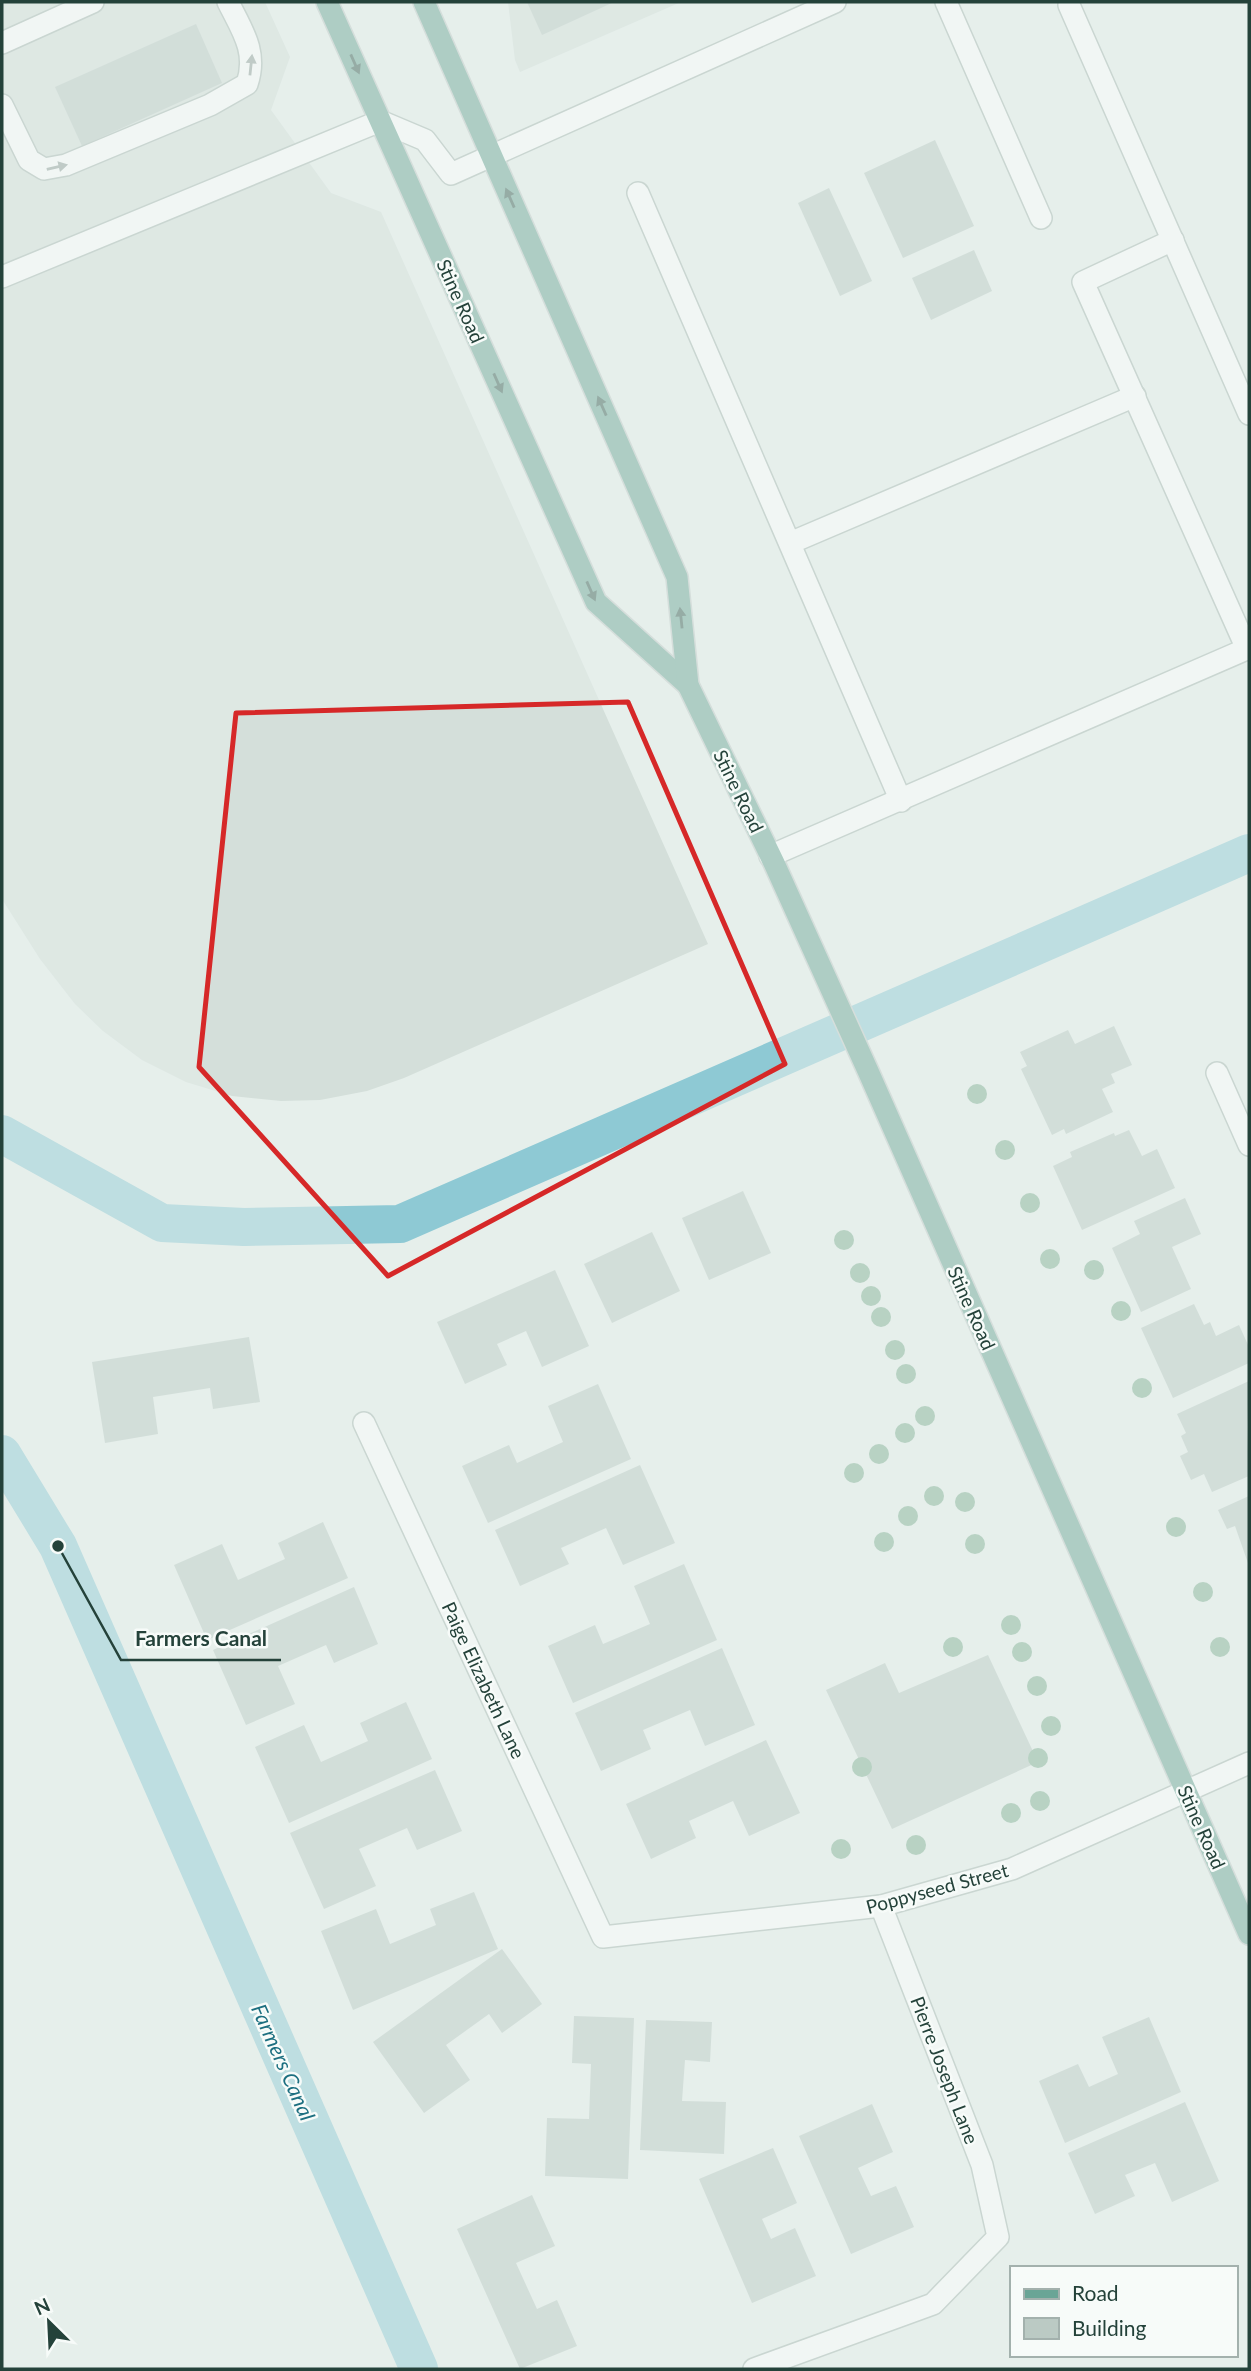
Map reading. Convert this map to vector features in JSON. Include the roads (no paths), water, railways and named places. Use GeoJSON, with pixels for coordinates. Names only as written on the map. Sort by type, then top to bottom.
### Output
{"type":"FeatureCollection","features":[{"type":"Feature","properties":{"kind":"main road","name":"Stine Road"},"geometry":{"type":"LineString","coordinates":[[327,2],[596,602],[688,685]]}},
{"type":"Feature","properties":{"kind":"main road","name":"Stine Road"},"geometry":{"type":"LineString","coordinates":[[424,2],[677,577],[688,685],[772,860],[868,1071],[1249,1934]]}},
{"type":"Feature","properties":{"kind":"street"},"geometry":{"type":"LineString","coordinates":[[2,43],[93,2]]}},
{"type":"Feature","properties":{"kind":"street"},"geometry":{"type":"LineString","coordinates":[[2,105],[29,160],[44,169],[66,165],[210,105],[247,84],[252,70],[252,50],[229,2]]}},
{"type":"Feature","properties":{"kind":"street"},"geometry":{"type":"LineString","coordinates":[[2,278],[380,121],[425,140],[451,174],[835,2]]}},
{"type":"Feature","properties":{"kind":"street"},"geometry":{"type":"LineString","coordinates":[[946,2],[1041,218]]}},
{"type":"Feature","properties":{"kind":"street"},"geometry":{"type":"LineString","coordinates":[[1069,5],[1249,414]]}},
{"type":"Feature","properties":{"kind":"street"},"geometry":{"type":"LineString","coordinates":[[638,193],[901,801]]}},
{"type":"Feature","properties":{"kind":"street"},"geometry":{"type":"LineString","coordinates":[[772,860],[1248,648],[1083,282],[1173,240]]}},
{"type":"Feature","properties":{"kind":"street"},"geometry":{"type":"LineString","coordinates":[[790,543],[1135,396]]}},
{"type":"Feature","properties":{"kind":"street"},"geometry":{"type":"LineString","coordinates":[[1217,1073],[1249,1145]]}},
{"type":"Feature","properties":{"kind":"street","name":"Paige Elizabeth Lane"},"geometry":{"type":"LineString","coordinates":[[364,1423],[604,1937]]}},
{"type":"Feature","properties":{"kind":"street","name":"Poppyseed Street"},"geometry":{"type":"LineString","coordinates":[[604,1937],[881,1906],[1012,1869],[1249,1763]]}},
{"type":"Feature","properties":{"kind":"street","name":"Pierre Joseph Lane"},"geometry":{"type":"LineString","coordinates":[[754,2369],[933,2304],[999,2237],[982,2165],[881,1906]]}},
{"type":"Feature","properties":{"kind":"waterway"},"geometry":{"type":"LineString","coordinates":[[2,1134],[162,1223],[244,1227],[400,1224],[1249,853]]}},
{"type":"Feature","properties":{"kind":"waterway","name":"Farmers Canal"},"geometry":{"type":"LineString","coordinates":[[2,1454],[58,1546],[419,2369]]}},
{"type":"Feature","properties":{"kind":"place","name":"Farmers Canal"},"geometry":{"type":"Point","coordinates":[58,1546]}}]}
